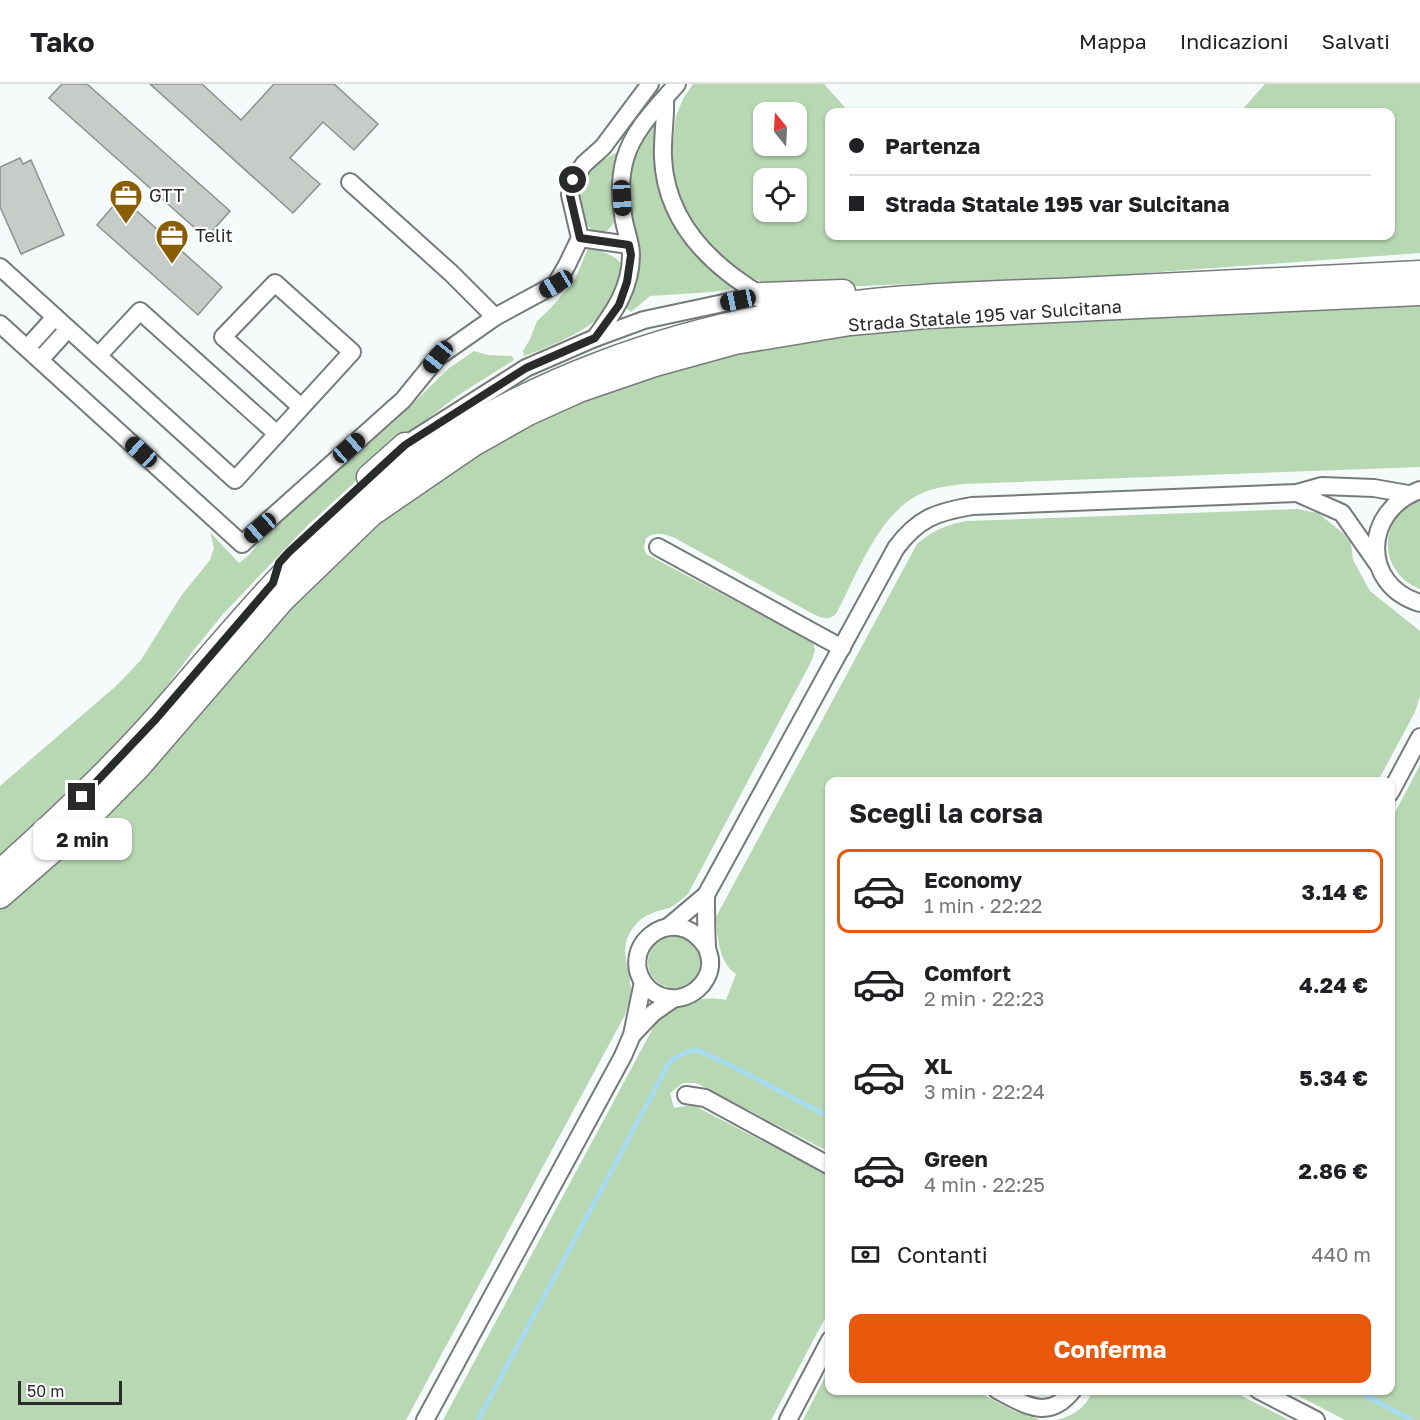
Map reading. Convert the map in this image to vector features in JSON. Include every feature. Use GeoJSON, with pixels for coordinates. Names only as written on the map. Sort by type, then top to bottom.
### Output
{"type":"FeatureCollection","features":[{"type":"Feature","properties":{"kind":"highway","name":"Strada Statale 195 var Sulcitana"},"geometry":{"type":"LineString","coordinates":[[0,872],[99,781],[156,719],[273,583],[314,542],[378,488],[464,428],[516,399],[570,375],[624,354],[683,336],[775,316],[873,301],[971,294],[1420,273]]}},
{"type":"Feature","properties":{"kind":"highway"},"geometry":{"type":"LineString","coordinates":[[761,295],[856,291],[873,301]]}},
{"type":"Feature","properties":{"kind":"highway","name":"Strada Statale 195 var Sulcitana"},"geometry":{"type":"LineString","coordinates":[[0,896],[77,829],[139,766],[283,599],[371,514],[473,444],[528,413],[579,390],[655,363],[735,342],[850,323],[927,316],[1420,293]]}},
{"type":"Feature","properties":{"kind":"highway"},"geometry":{"type":"LineString","coordinates":[[273,583],[279,563],[299,541],[405,445]]}},
{"type":"Feature","properties":{"kind":"street"},"geometry":{"type":"LineString","coordinates":[[0,324],[242,544],[403,400],[438,357],[495,317],[556,284],[580,238],[570,195],[573,180],[584,164],[603,147],[651,84]]}},
{"type":"Feature","properties":{"kind":"street"},"geometry":{"type":"LineString","coordinates":[[595,338],[619,305],[627,282],[631,255],[622,214],[621,182],[626,157],[637,133],[677,84]]}},
{"type":"Feature","properties":{"kind":"street"},"geometry":{"type":"LineString","coordinates":[[665,98],[663,163],[676,213],[703,252],[738,282],[761,295]]}},
{"type":"Feature","properties":{"kind":"street"},"geometry":{"type":"LineString","coordinates":[[350,182],[451,273],[495,317]]}},
{"type":"Feature","properties":{"kind":"street"},"geometry":{"type":"LineString","coordinates":[[580,238],[629,245]]}},
{"type":"Feature","properties":{"kind":"street"},"geometry":{"type":"LineString","coordinates":[[0,267],[235,480],[302,407],[352,352],[275,283],[223,337],[302,407]]}},
{"type":"Feature","properties":{"kind":"street"},"geometry":{"type":"LineString","coordinates":[[405,445],[526,368],[595,338],[644,320],[761,295]]}},
{"type":"Feature","properties":{"kind":"street"},"geometry":{"type":"LineString","coordinates":[[98,356],[140,311],[277,434]]}},
{"type":"Feature","properties":{"kind":"street"},"geometry":{"type":"LineString","coordinates":[[27,348],[55,317]]}},
{"type":"Feature","properties":{"kind":"street"},"geometry":{"type":"LineString","coordinates":[[40,360],[68,329]]}},
{"type":"Feature","properties":{"kind":"street"},"geometry":{"type":"LineString","coordinates":[[668,927],[706,895],[896,548],[908,532],[924,519],[945,511],[972,506],[1298,493],[1322,486],[1414,492]]}},
{"type":"Feature","properties":{"kind":"street"},"geometry":{"type":"LineString","coordinates":[[1379,566],[1376,542],[1380,525],[1389,509],[1414,492]]}},
{"type":"Feature","properties":{"kind":"street"},"geometry":{"type":"LineString","coordinates":[[1298,493],[1342,513],[1390,585],[1414,600],[1420,615]]}},
{"type":"Feature","properties":{"kind":"street"},"geometry":{"type":"LineString","coordinates":[[658,547],[842,648]]}},
{"type":"Feature","properties":{"kind":"street"},"geometry":{"type":"LineString","coordinates":[[1395,784],[1420,737]]}},
{"type":"Feature","properties":{"kind":"street"},"geometry":{"type":"LineString","coordinates":[[706,895],[709,971],[704,982],[696,991],[685,997],[673,999],[662,996],[651,991],[643,982],[638,971],[637,959],[640,948],[656,930],[680,926],[691,930],[707,948]]}},
{"type":"Feature","properties":{"kind":"street"},"geometry":{"type":"LineString","coordinates":[[632,1035],[643,982]]}},
{"type":"Feature","properties":{"kind":"street"},"geometry":{"type":"LineString","coordinates":[[426,1420],[632,1035],[653,1013],[673,999]]}},
{"type":"Feature","properties":{"kind":"street"},"geometry":{"type":"LineString","coordinates":[[686,1095],[705,1098],[825,1163]]}},
{"type":"Feature","properties":{"kind":"street"},"geometry":{"type":"LineString","coordinates":[[788,1420],[825,1350]]}},
{"type":"Feature","properties":{"kind":"street"},"geometry":{"type":"LineString","coordinates":[[1007,1395],[1044,1413],[1059,1409],[1066,1404],[1070,1395]]}},
{"type":"Feature","properties":{"kind":"street"},"geometry":{"type":"LineString","coordinates":[[1268,1395],[1316,1420]]}},
{"type":"Feature","properties":{"kind":"green space"},"geometry":{"type":"Polygon","coordinates":[[[693,84],[824,84],[845,108],[825,108],[825,240],[1395,240],[1395,108],[1244,108],[1265,84],[1420,84],[1420,253],[1118,275],[815,288],[779,287],[747,277],[715,255],[685,217],[670,168],[676,116],[693,84]]]}},
{"type":"Feature","properties":{"kind":"green space"},"geometry":{"type":"Polygon","coordinates":[[[655,122],[661,128],[665,203],[671,218],[695,251],[734,288],[712,292],[650,296],[631,312],[626,308],[635,282],[627,200],[633,156],[655,122]]]}},
{"type":"Feature","properties":{"kind":"green space"},"geometry":{"type":"Polygon","coordinates":[[[619,151],[614,184],[617,219],[607,231],[600,233],[593,231],[584,222],[578,195],[590,171],[619,151]]]}},
{"type":"Feature","properties":{"kind":"green space"},"geometry":{"type":"Polygon","coordinates":[[[589,246],[615,258],[625,270],[611,304],[604,313],[584,329],[524,356],[523,351],[537,321],[575,279],[589,246]]]}},
{"type":"Feature","properties":{"kind":"green space"},"geometry":{"type":"Polygon","coordinates":[[[1420,299],[1420,467],[962,484],[934,489],[909,500],[895,512],[872,544],[836,614],[828,618],[813,614],[673,537],[659,534],[646,538],[644,548],[646,554],[805,638],[813,643],[815,650],[812,660],[688,894],[672,907],[642,918],[632,929],[625,953],[631,987],[625,1015],[406,1420],[0,1420],[0,905],[227,676],[346,548],[441,475],[540,417],[692,360],[863,328],[1420,299]]]}},
{"type":"Feature","properties":{"kind":"green space"},"geometry":{"type":"Polygon","coordinates":[[[474,351],[488,355],[512,356],[514,360],[457,396],[403,438],[308,525],[223,614],[166,687],[154,707],[127,737],[0,858],[0,786],[116,686],[141,660],[181,596],[210,560],[214,548],[210,532],[239,563],[306,496],[396,420],[448,369],[474,351]]]}},
{"type":"Feature","properties":{"kind":"green space"},"geometry":{"type":"Polygon","coordinates":[[[1420,501],[1420,589],[1406,581],[1396,571],[1390,558],[1388,545],[1390,531],[1396,519],[1406,508],[1420,501]]]}},
{"type":"Feature","properties":{"kind":"green space"},"geometry":{"type":"Polygon","coordinates":[[[1297,509],[1318,513],[1343,533],[1351,543],[1353,560],[1370,591],[1420,631],[1420,696],[1415,712],[1380,777],[825,777],[825,1150],[696,1083],[683,1083],[670,1093],[674,1108],[693,1105],[825,1174],[825,1319],[771,1420],[443,1420],[658,1020],[665,1012],[687,1002],[703,999],[726,1000],[736,974],[722,956],[716,917],[917,544],[940,529],[967,521],[1297,509]]]}},
{"type":"Feature","properties":{"kind":"green space"},"geometry":{"type":"Polygon","coordinates":[[[1420,765],[1420,1420],[1345,1420],[1297,1395],[1395,1395],[1395,812],[1420,765]]]}},
{"type":"Feature","properties":{"kind":"green space"},"geometry":{"type":"Polygon","coordinates":[[[674,936],[684,938],[692,944],[698,952],[700,962],[698,972],[692,980],[684,986],[674,988],[664,986],[656,980],[650,972],[648,962],[650,952],[656,944],[664,938],[674,936]]]}},
{"type":"Feature","properties":{"kind":"green space"},"geometry":{"type":"Polygon","coordinates":[[[825,1377],[825,1395],[984,1395],[1016,1412],[1041,1420],[803,1420],[825,1377]]]}},
{"type":"Feature","properties":{"kind":"green space"},"geometry":{"type":"Polygon","coordinates":[[[1091,1395],[1240,1395],[1289,1420],[1057,1420],[1070,1416],[1091,1395]]]}},
{"type":"Feature","properties":{"kind":"building"},"geometry":{"type":"Polygon","coordinates":[[[62,84],[87,84],[230,211],[206,238],[49,98],[62,84]]]}},
{"type":"Feature","properties":{"kind":"building"},"geometry":{"type":"Polygon","coordinates":[[[150,84],[202,84],[241,120],[274,84],[334,84],[378,124],[354,150],[323,122],[290,158],[320,184],[293,213],[150,84]]]}},
{"type":"Feature","properties":{"kind":"building"},"geometry":{"type":"Polygon","coordinates":[[[20,158],[23,164],[31,160],[64,235],[21,254],[0,207],[0,167],[20,158]]]}},
{"type":"Feature","properties":{"kind":"building"},"geometry":{"type":"Polygon","coordinates":[[[121,197],[222,287],[198,315],[97,225],[121,197]]]}},
{"type":"Feature","properties":{"kind":"waterway"},"geometry":{"type":"LineString","coordinates":[[478,1420],[668,1064],[686,1052],[697,1050],[825,1114]]}},
{"type":"Feature","properties":{"kind":"waterway"},"geometry":{"type":"LineString","coordinates":[[1365,1395],[1411,1420]]}},
{"type":"Feature","properties":{"kind":"place","name":"GTT"},"geometry":{"type":"Point","coordinates":[126,225]}},
{"type":"Feature","properties":{"kind":"place","name":"Telit"},"geometry":{"type":"Point","coordinates":[172,265]}},
{"type":"Feature","properties":{"kind":"route"},"geometry":{"type":"LineString","coordinates":[[82,797],[156,719],[273,583],[279,563],[299,541],[405,445],[526,368],[595,338],[619,305],[627,282],[631,255],[629,245],[580,238],[570,195],[573,180]]}}]}
